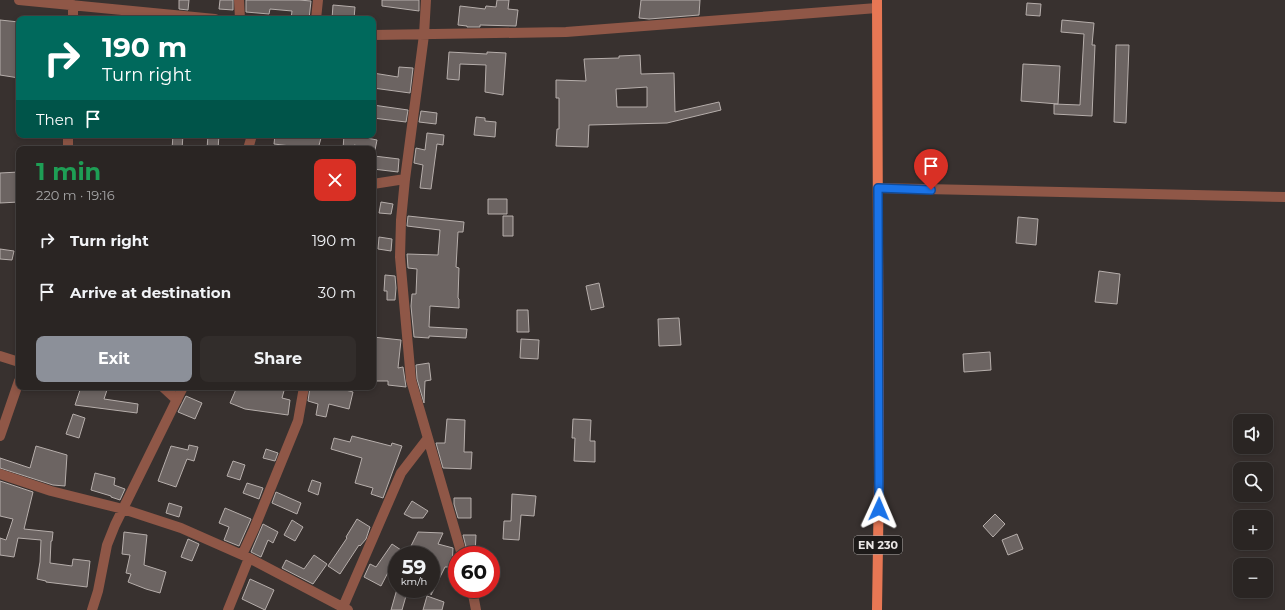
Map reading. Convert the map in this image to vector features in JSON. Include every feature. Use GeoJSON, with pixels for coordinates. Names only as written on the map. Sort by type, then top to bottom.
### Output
{"type":"FeatureCollection","features":[{"type":"Feature","properties":{"kind":"main road","name":"EN 230"},"geometry":{"type":"LineString","coordinates":[[877,4],[879,480],[877,610]]}},
{"type":"Feature","properties":{"kind":"street"},"geometry":{"type":"LineString","coordinates":[[26,0],[185,16]]}},
{"type":"Feature","properties":{"kind":"street"},"geometry":{"type":"LineString","coordinates":[[239,0],[240,16]]}},
{"type":"Feature","properties":{"kind":"street"},"geometry":{"type":"LineString","coordinates":[[316,16],[318,0]]}},
{"type":"Feature","properties":{"kind":"street"},"geometry":{"type":"LineString","coordinates":[[426,0],[424,35],[405,179],[401,220],[400,257],[412,380],[459,546]]}},
{"type":"Feature","properties":{"kind":"street"},"geometry":{"type":"LineString","coordinates":[[376,35],[566,32],[877,4]]}},
{"type":"Feature","properties":{"kind":"street"},"geometry":{"type":"LineString","coordinates":[[73,5],[73,16]]}},
{"type":"Feature","properties":{"kind":"street"},"geometry":{"type":"LineString","coordinates":[[376,184],[405,179]]}},
{"type":"Feature","properties":{"kind":"street"},"geometry":{"type":"LineString","coordinates":[[878,188],[1285,197]]}},
{"type":"Feature","properties":{"kind":"street"},"geometry":{"type":"LineString","coordinates":[[0,356],[16,361]]}},
{"type":"Feature","properties":{"kind":"street"},"geometry":{"type":"LineString","coordinates":[[0,436],[16,389]]}},
{"type":"Feature","properties":{"kind":"street"},"geometry":{"type":"LineString","coordinates":[[166,390],[177,400]]}},
{"type":"Feature","properties":{"kind":"street"},"geometry":{"type":"LineString","coordinates":[[92,610],[98,591],[107,545],[115,525],[182,390]]}},
{"type":"Feature","properties":{"kind":"street"},"geometry":{"type":"LineString","coordinates":[[228,610],[254,529],[298,421],[303,390]]}},
{"type":"Feature","properties":{"kind":"street"},"geometry":{"type":"LineString","coordinates":[[0,474],[51,491],[123,509],[181,528],[246,556],[346,609],[401,473],[428,438]]}},
{"type":"Feature","properties":{"kind":"street"},"geometry":{"type":"LineString","coordinates":[[474,598],[476,610]]}},
{"type":"Feature","properties":{"kind":"building"},"geometry":{"type":"Polygon","coordinates":[[[179,0],[189,0],[188,10],[179,9],[179,0]]]}},
{"type":"Feature","properties":{"kind":"building"},"geometry":{"type":"Polygon","coordinates":[[[220,0],[233,0],[233,10],[219,9],[220,0]]]}},
{"type":"Feature","properties":{"kind":"building"},"geometry":{"type":"Polygon","coordinates":[[[246,0],[311,1],[309,16],[291,16],[292,11],[270,9],[269,14],[246,12],[246,0]]]}},
{"type":"Feature","properties":{"kind":"building"},"geometry":{"type":"Polygon","coordinates":[[[382,0],[419,0],[419,11],[382,6],[382,0]]]}},
{"type":"Feature","properties":{"kind":"building"},"geometry":{"type":"Polygon","coordinates":[[[497,0],[509,0],[508,9],[518,10],[516,26],[480,25],[480,27],[467,27],[458,25],[460,6],[485,9],[486,6],[496,7],[497,0]]]}},
{"type":"Feature","properties":{"kind":"building"},"geometry":{"type":"Polygon","coordinates":[[[641,0],[700,0],[699,15],[649,19],[639,18],[641,0]]]}},
{"type":"Feature","properties":{"kind":"building"},"geometry":{"type":"Polygon","coordinates":[[[1027,3],[1041,4],[1040,16],[1026,15],[1027,3]]]}},
{"type":"Feature","properties":{"kind":"building"},"geometry":{"type":"Polygon","coordinates":[[[333,5],[355,7],[354,16],[332,16],[333,5]]]}},
{"type":"Feature","properties":{"kind":"building"},"geometry":{"type":"Polygon","coordinates":[[[0,20],[16,22],[16,78],[0,75],[0,20]]]}},
{"type":"Feature","properties":{"kind":"building"},"geometry":{"type":"Polygon","coordinates":[[[1062,20],[1094,23],[1092,45],[1095,45],[1092,116],[1054,114],[1054,104],[1080,105],[1084,34],[1061,32],[1062,20]]]}},
{"type":"Feature","properties":{"kind":"building"},"geometry":{"type":"Polygon","coordinates":[[[1116,45],[1129,45],[1126,123],[1114,122],[1116,45]]]}},
{"type":"Feature","properties":{"kind":"building"},"geometry":{"type":"Polygon","coordinates":[[[449,52],[487,54],[487,52],[506,53],[503,95],[485,92],[486,65],[460,64],[459,80],[447,79],[449,52]]]}},
{"type":"Feature","properties":{"kind":"building"},"geometry":{"type":"Polygon","coordinates":[[[640,55],[641,74],[674,73],[675,112],[719,102],[721,110],[667,123],[589,125],[588,147],[556,146],[557,129],[559,129],[559,98],[556,98],[556,80],[586,81],[584,59],[619,58],[619,56],[640,55]],[[647,87],[616,89],[617,107],[647,107],[647,87]]]}},
{"type":"Feature","properties":{"kind":"building"},"geometry":{"type":"Polygon","coordinates":[[[1023,64],[1060,66],[1058,104],[1021,101],[1023,64]]]}},
{"type":"Feature","properties":{"kind":"building"},"geometry":{"type":"Polygon","coordinates":[[[399,67],[413,68],[410,93],[376,88],[376,73],[398,77],[399,67]]]}},
{"type":"Feature","properties":{"kind":"building"},"geometry":{"type":"Polygon","coordinates":[[[376,105],[408,110],[406,122],[376,118],[376,105]]]}},
{"type":"Feature","properties":{"kind":"building"},"geometry":{"type":"Polygon","coordinates":[[[421,111],[437,113],[436,124],[419,122],[421,111]]]}},
{"type":"Feature","properties":{"kind":"building"},"geometry":{"type":"Polygon","coordinates":[[[476,117],[485,118],[485,121],[496,122],[495,137],[474,135],[476,117]]]}},
{"type":"Feature","properties":{"kind":"building"},"geometry":{"type":"Polygon","coordinates":[[[427,133],[444,135],[443,145],[437,144],[431,189],[420,188],[423,165],[414,163],[416,148],[425,150],[427,133]]]}},
{"type":"Feature","properties":{"kind":"building"},"geometry":{"type":"Polygon","coordinates":[[[173,138],[183,138],[182,146],[172,146],[173,138]]]}},
{"type":"Feature","properties":{"kind":"building"},"geometry":{"type":"Polygon","coordinates":[[[208,138],[219,138],[218,146],[207,146],[208,138]]]}},
{"type":"Feature","properties":{"kind":"building"},"geometry":{"type":"Polygon","coordinates":[[[275,138],[321,138],[319,146],[290,146],[274,144],[275,138]]]}},
{"type":"Feature","properties":{"kind":"building"},"geometry":{"type":"Polygon","coordinates":[[[344,138],[367,138],[377,140],[376,146],[343,146],[344,138]]]}},
{"type":"Feature","properties":{"kind":"building"},"geometry":{"type":"Polygon","coordinates":[[[376,156],[399,159],[398,172],[376,169],[376,156]]]}},
{"type":"Feature","properties":{"kind":"building"},"geometry":{"type":"Polygon","coordinates":[[[16,172],[16,202],[0,203],[0,173],[16,172]]]}},
{"type":"Feature","properties":{"kind":"building"},"geometry":{"type":"Polygon","coordinates":[[[488,199],[507,199],[507,214],[488,214],[488,199]]]}},
{"type":"Feature","properties":{"kind":"building"},"geometry":{"type":"Polygon","coordinates":[[[381,202],[393,204],[391,214],[379,213],[381,202]]]}},
{"type":"Feature","properties":{"kind":"building"},"geometry":{"type":"Polygon","coordinates":[[[408,216],[464,222],[463,232],[458,232],[456,267],[459,268],[459,308],[430,306],[429,327],[467,329],[466,338],[429,336],[429,338],[414,337],[411,306],[412,294],[416,294],[417,269],[408,268],[407,254],[438,255],[440,230],[407,226],[408,216]]]}},
{"type":"Feature","properties":{"kind":"building"},"geometry":{"type":"Polygon","coordinates":[[[503,216],[513,216],[513,236],[503,236],[503,216]]]}},
{"type":"Feature","properties":{"kind":"building"},"geometry":{"type":"Polygon","coordinates":[[[1018,217],[1038,219],[1036,245],[1016,243],[1018,217]]]}},
{"type":"Feature","properties":{"kind":"building"},"geometry":{"type":"Polygon","coordinates":[[[379,237],[392,239],[391,251],[378,249],[379,237]]]}},
{"type":"Feature","properties":{"kind":"building"},"geometry":{"type":"Polygon","coordinates":[[[0,249],[14,251],[12,260],[0,259],[0,249]]]}},
{"type":"Feature","properties":{"kind":"building"},"geometry":{"type":"Polygon","coordinates":[[[1099,271],[1120,274],[1117,304],[1095,302],[1099,271]]]}},
{"type":"Feature","properties":{"kind":"building"},"geometry":{"type":"Polygon","coordinates":[[[385,275],[395,276],[395,300],[387,300],[387,291],[384,291],[385,275]]]}},
{"type":"Feature","properties":{"kind":"building"},"geometry":{"type":"Polygon","coordinates":[[[599,283],[604,307],[591,310],[586,286],[599,283]]]}},
{"type":"Feature","properties":{"kind":"building"},"geometry":{"type":"Polygon","coordinates":[[[517,310],[528,310],[529,332],[517,332],[517,310]]]}},
{"type":"Feature","properties":{"kind":"building"},"geometry":{"type":"Polygon","coordinates":[[[679,318],[681,345],[659,346],[658,319],[679,318]]]}},
{"type":"Feature","properties":{"kind":"building"},"geometry":{"type":"Polygon","coordinates":[[[376,337],[401,340],[398,368],[403,367],[406,387],[388,385],[388,381],[376,381],[376,337]]]}},
{"type":"Feature","properties":{"kind":"building"},"geometry":{"type":"Polygon","coordinates":[[[521,339],[539,340],[538,359],[520,358],[521,339]]]}},
{"type":"Feature","properties":{"kind":"building"},"geometry":{"type":"Polygon","coordinates":[[[990,352],[991,370],[964,372],[963,354],[990,352]]]}},
{"type":"Feature","properties":{"kind":"building"},"geometry":{"type":"Polygon","coordinates":[[[429,363],[431,380],[425,381],[424,403],[417,379],[416,365],[429,363]]]}},
{"type":"Feature","properties":{"kind":"building"},"geometry":{"type":"Polygon","coordinates":[[[80,390],[107,390],[104,399],[138,404],[137,413],[75,405],[80,390]]]}},
{"type":"Feature","properties":{"kind":"building"},"geometry":{"type":"Polygon","coordinates":[[[236,390],[284,390],[282,398],[290,400],[288,415],[245,409],[230,403],[236,390]]]}},
{"type":"Feature","properties":{"kind":"building"},"geometry":{"type":"Polygon","coordinates":[[[310,390],[345,390],[353,392],[349,409],[329,404],[326,417],[316,415],[318,404],[308,401],[310,390]]]}},
{"type":"Feature","properties":{"kind":"building"},"geometry":{"type":"Polygon","coordinates":[[[186,396],[202,403],[195,419],[178,412],[186,396]]]}},
{"type":"Feature","properties":{"kind":"building"},"geometry":{"type":"Polygon","coordinates":[[[73,414],[85,418],[79,438],[66,434],[73,414]]]}},
{"type":"Feature","properties":{"kind":"building"},"geometry":{"type":"Polygon","coordinates":[[[447,419],[465,420],[464,452],[472,452],[471,469],[443,468],[436,443],[445,443],[447,419]]]}},
{"type":"Feature","properties":{"kind":"building"},"geometry":{"type":"Polygon","coordinates":[[[573,419],[591,420],[590,441],[595,441],[595,462],[574,461],[575,438],[572,438],[573,419]]]}},
{"type":"Feature","properties":{"kind":"building"},"geometry":{"type":"Polygon","coordinates":[[[352,436],[391,446],[392,443],[402,446],[383,498],[371,494],[373,488],[355,483],[362,458],[331,449],[334,438],[350,442],[352,436]]]}},
{"type":"Feature","properties":{"kind":"building"},"geometry":{"type":"Polygon","coordinates":[[[189,445],[198,447],[194,461],[187,459],[176,487],[158,481],[171,446],[188,450],[189,445]]]}},
{"type":"Feature","properties":{"kind":"building"},"geometry":{"type":"Polygon","coordinates":[[[36,446],[67,455],[65,486],[53,485],[0,468],[0,458],[30,468],[36,446]]]}},
{"type":"Feature","properties":{"kind":"building"},"geometry":{"type":"Polygon","coordinates":[[[266,449],[278,453],[275,461],[263,458],[266,449]]]}},
{"type":"Feature","properties":{"kind":"building"},"geometry":{"type":"Polygon","coordinates":[[[233,461],[245,465],[240,480],[227,476],[233,461]]]}},
{"type":"Feature","properties":{"kind":"building"},"geometry":{"type":"Polygon","coordinates":[[[95,473],[115,478],[114,485],[125,489],[120,500],[91,490],[95,473]]]}},
{"type":"Feature","properties":{"kind":"building"},"geometry":{"type":"Polygon","coordinates":[[[312,480],[321,483],[318,495],[308,491],[312,480]]]}},
{"type":"Feature","properties":{"kind":"building"},"geometry":{"type":"Polygon","coordinates":[[[0,481],[33,492],[24,529],[53,532],[50,563],[72,566],[73,559],[90,561],[87,587],[46,582],[37,579],[40,562],[41,540],[18,538],[14,557],[0,555],[0,538],[6,540],[13,519],[0,516],[0,481]]]}},
{"type":"Feature","properties":{"kind":"building"},"geometry":{"type":"Polygon","coordinates":[[[247,483],[263,488],[259,499],[243,493],[247,483]]]}},
{"type":"Feature","properties":{"kind":"building"},"geometry":{"type":"Polygon","coordinates":[[[276,492],[301,503],[297,514],[272,503],[276,492]]]}},
{"type":"Feature","properties":{"kind":"building"},"geometry":{"type":"Polygon","coordinates":[[[512,494],[536,496],[534,516],[521,515],[519,540],[503,539],[504,521],[511,521],[512,494]]]}},
{"type":"Feature","properties":{"kind":"building"},"geometry":{"type":"Polygon","coordinates":[[[454,498],[471,498],[471,518],[458,518],[454,498]]]}},
{"type":"Feature","properties":{"kind":"building"},"geometry":{"type":"Polygon","coordinates":[[[412,501],[428,511],[423,518],[412,518],[404,514],[412,501]]]}},
{"type":"Feature","properties":{"kind":"building"},"geometry":{"type":"Polygon","coordinates":[[[169,503],[182,507],[179,517],[166,513],[169,503]]]}},
{"type":"Feature","properties":{"kind":"building"},"geometry":{"type":"Polygon","coordinates":[[[225,508],[251,519],[239,546],[224,540],[229,527],[219,523],[225,508]]]}},
{"type":"Feature","properties":{"kind":"building"},"geometry":{"type":"Polygon","coordinates":[[[995,514],[1005,524],[993,537],[983,526],[995,514]]]}},
{"type":"Feature","properties":{"kind":"building"},"geometry":{"type":"Polygon","coordinates":[[[357,519],[370,527],[366,539],[360,546],[359,545],[340,574],[328,566],[347,538],[346,537],[357,519]]]}},
{"type":"Feature","properties":{"kind":"building"},"geometry":{"type":"Polygon","coordinates":[[[292,520],[303,527],[295,541],[284,535],[292,520]]]}},
{"type":"Feature","properties":{"kind":"building"},"geometry":{"type":"Polygon","coordinates":[[[263,524],[278,532],[273,543],[268,540],[261,557],[251,552],[263,524]]]}},
{"type":"Feature","properties":{"kind":"building"},"geometry":{"type":"Polygon","coordinates":[[[124,532],[147,535],[144,565],[166,572],[160,593],[128,582],[131,574],[126,573],[130,555],[122,554],[124,532]]]}},
{"type":"Feature","properties":{"kind":"building"},"geometry":{"type":"Polygon","coordinates":[[[418,532],[443,533],[438,544],[448,547],[448,567],[445,567],[440,577],[440,546],[411,546],[418,532]]]}},
{"type":"Feature","properties":{"kind":"building"},"geometry":{"type":"Polygon","coordinates":[[[1017,534],[1023,549],[1008,555],[1002,540],[1017,534]]]}},
{"type":"Feature","properties":{"kind":"building"},"geometry":{"type":"Polygon","coordinates":[[[463,535],[476,535],[475,546],[466,546],[463,535]]]}},
{"type":"Feature","properties":{"kind":"building"},"geometry":{"type":"Polygon","coordinates":[[[188,539],[199,544],[192,561],[181,557],[188,539]]]}},
{"type":"Feature","properties":{"kind":"building"},"geometry":{"type":"Polygon","coordinates":[[[388,550],[388,572],[381,586],[364,577],[370,564],[376,567],[388,550]]]}},
{"type":"Feature","properties":{"kind":"building"},"geometry":{"type":"Polygon","coordinates":[[[314,555],[327,564],[313,584],[282,568],[286,560],[304,569],[314,555]]]}},
{"type":"Feature","properties":{"kind":"building"},"geometry":{"type":"Polygon","coordinates":[[[250,579],[274,590],[265,610],[242,599],[250,579]]]}},
{"type":"Feature","properties":{"kind":"building"},"geometry":{"type":"Polygon","coordinates":[[[394,598],[405,598],[402,610],[391,610],[394,598]]]}},
{"type":"Feature","properties":{"kind":"building"},"geometry":{"type":"Polygon","coordinates":[[[426,598],[433,598],[444,602],[442,610],[423,610],[426,598]]]}},
{"type":"Feature","properties":{"kind":"route"},"geometry":{"type":"LineString","coordinates":[[879,509],[878,188],[931,190]]}}]}
